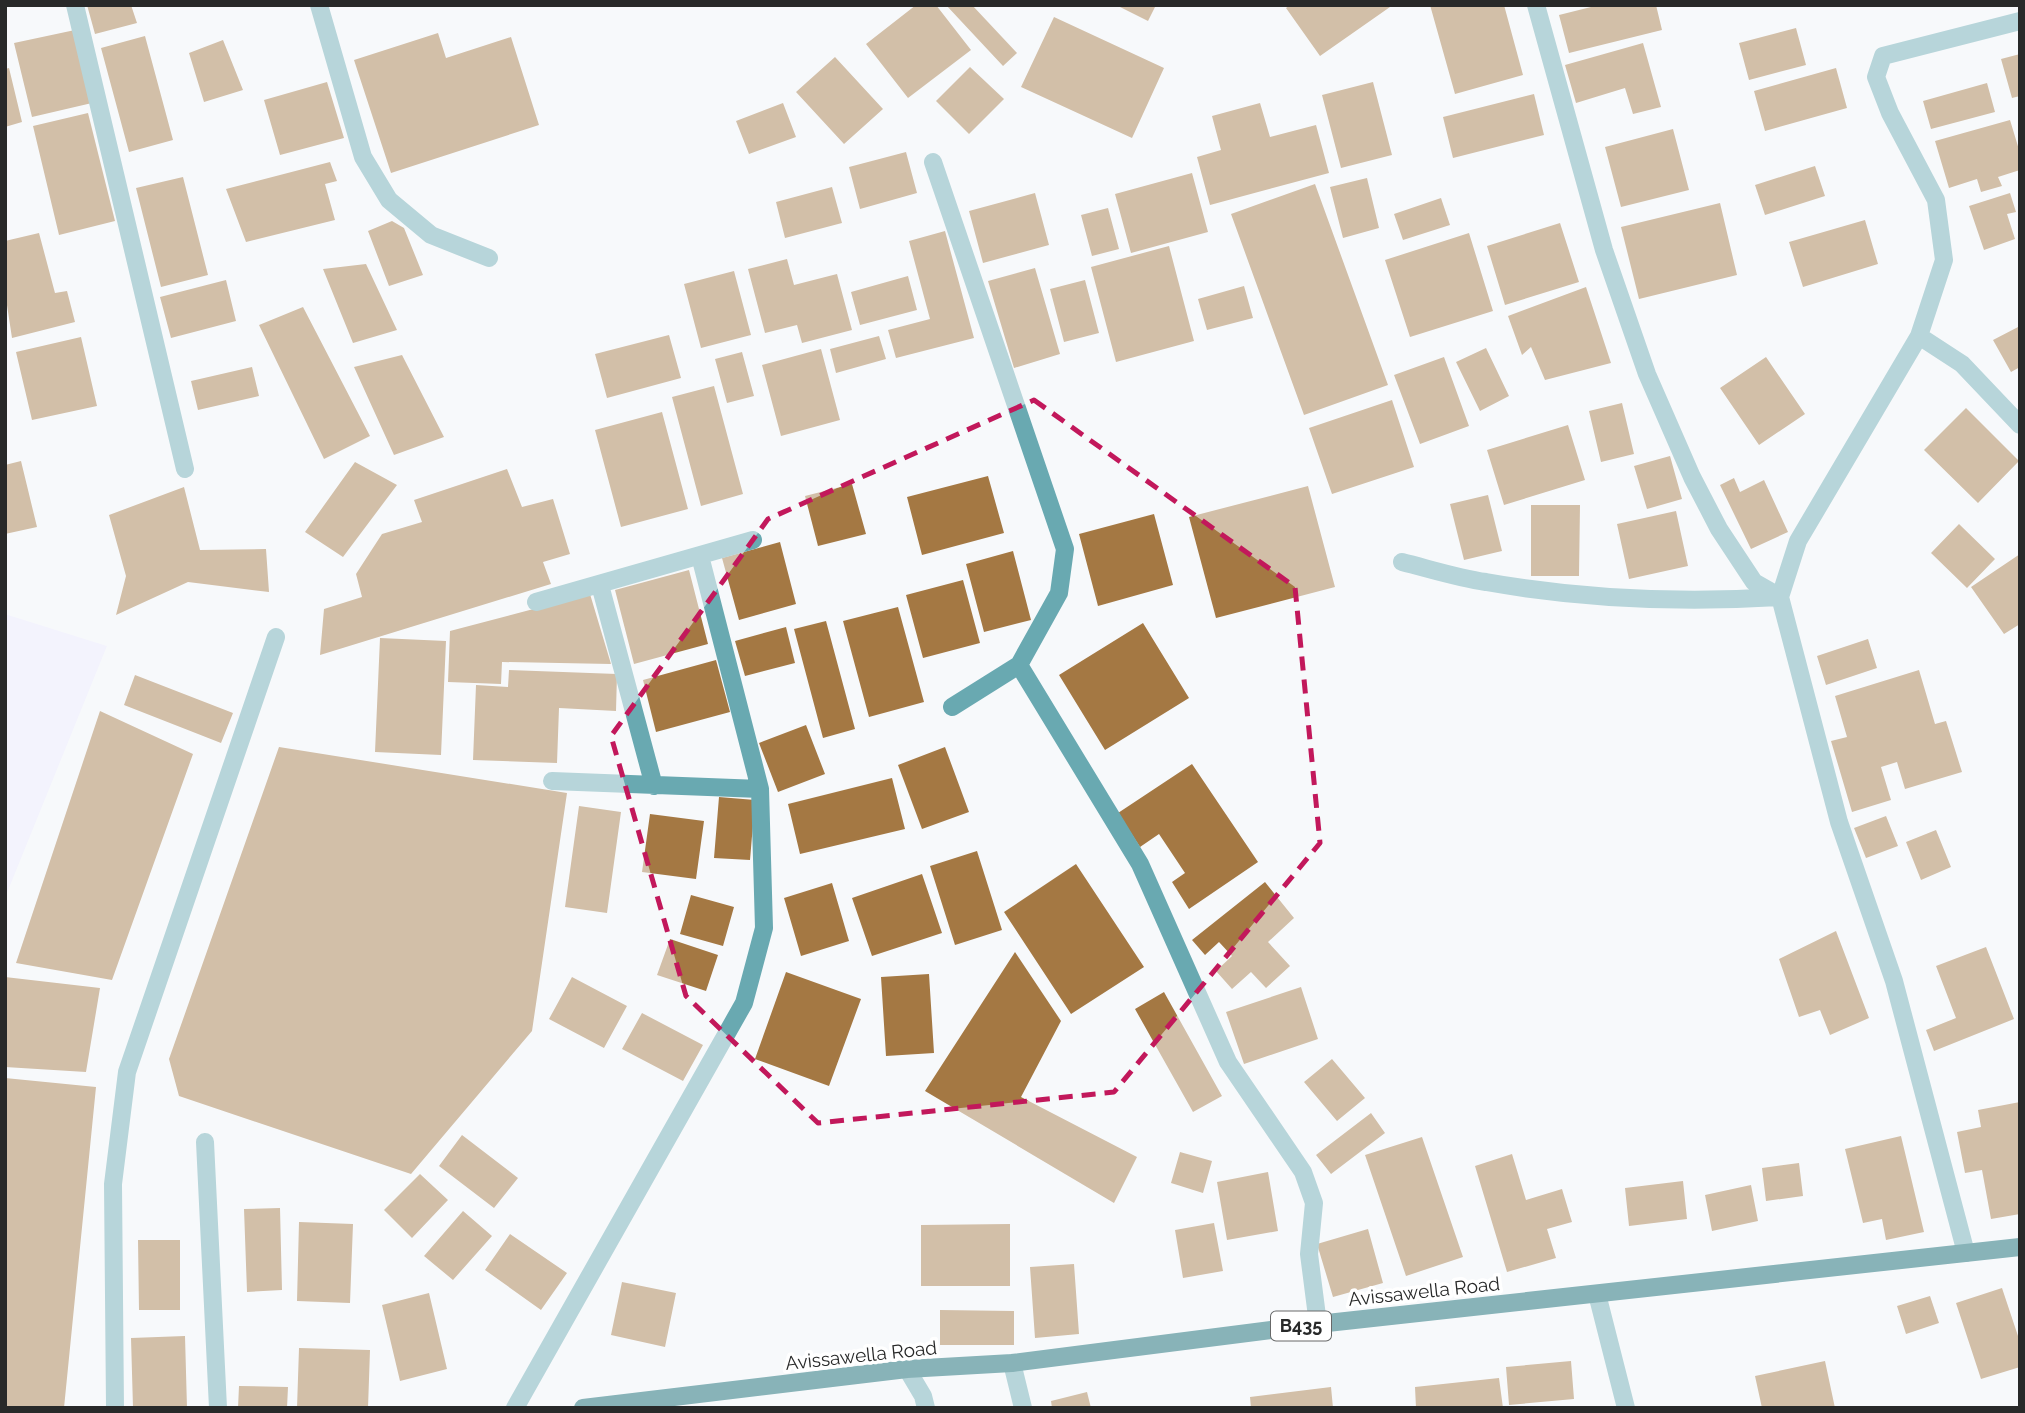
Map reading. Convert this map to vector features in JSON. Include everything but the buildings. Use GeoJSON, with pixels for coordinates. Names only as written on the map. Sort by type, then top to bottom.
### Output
{"type":"FeatureCollection","features":[{"type":"Feature","properties":{"kind":"main road","name":"Avissawella Road"},"geometry":{"type":"LineString","coordinates":[[585,1408],[907,1370],[1012,1363],[1318,1324],[2020,1247]]}},
{"type":"Feature","properties":{"kind":"street"},"geometry":{"type":"LineString","coordinates":[[75,5],[185,469]]}},
{"type":"Feature","properties":{"kind":"street"},"geometry":{"type":"LineString","coordinates":[[319,5],[363,157],[389,200],[431,235],[489,258]]}},
{"type":"Feature","properties":{"kind":"street"},"geometry":{"type":"LineString","coordinates":[[1536,5],[1604,250],[1647,374],[1692,477],[1719,528],[1754,582],[1780,597]]}},
{"type":"Feature","properties":{"kind":"street"},"geometry":{"type":"LineString","coordinates":[[1966,1253],[1894,981],[1839,822],[1780,597],[1798,541],[1919,336],[1944,260],[1936,201],[1890,113],[1876,77],[1883,56],[2020,21]]}},
{"type":"Feature","properties":{"kind":"street"},"geometry":{"type":"LineString","coordinates":[[933,162],[1065,549],[1059,593],[1019,665],[952,707]]}},
{"type":"Feature","properties":{"kind":"street"},"geometry":{"type":"LineString","coordinates":[[1919,336],[1962,364],[2020,425]]}},
{"type":"Feature","properties":{"kind":"street"},"geometry":{"type":"LineString","coordinates":[[536,602],[753,540]]}},
{"type":"Feature","properties":{"kind":"street"},"geometry":{"type":"LineString","coordinates":[[515,1408],[744,1003],[764,928],[760,789],[701,556]]}},
{"type":"Feature","properties":{"kind":"street"},"geometry":{"type":"LineString","coordinates":[[1402,562],[1485,582],[1586,595],[1716,601],[1780,597]]}},
{"type":"Feature","properties":{"kind":"street"},"geometry":{"type":"LineString","coordinates":[[600,585],[654,786]]}},
{"type":"Feature","properties":{"kind":"street"},"geometry":{"type":"LineString","coordinates":[[115,1408],[113,1184],[127,1072],[276,637]]}},
{"type":"Feature","properties":{"kind":"street"},"geometry":{"type":"LineString","coordinates":[[1019,665],[1140,863],[1228,1062],[1303,1172],[1314,1203],[1309,1254],[1318,1324]]}},
{"type":"Feature","properties":{"kind":"street"},"geometry":{"type":"LineString","coordinates":[[552,781],[760,789]]}},
{"type":"Feature","properties":{"kind":"street"},"geometry":{"type":"LineString","coordinates":[[205,1142],[218,1408]]}},
{"type":"Feature","properties":{"kind":"street"},"geometry":{"type":"LineString","coordinates":[[1597,1294],[1626,1408]]}},
{"type":"Feature","properties":{"kind":"street"},"geometry":{"type":"LineString","coordinates":[[1012,1363],[1023,1408]]}},
{"type":"Feature","properties":{"kind":"street"},"geometry":{"type":"LineString","coordinates":[[907,1370],[923,1396],[926,1408]]}},
{"type":"Feature","properties":{"kind":"highlighted area"},"geometry":{"type":"Polygon","coordinates":[[[1034,400],[1295,587],[1320,843],[1114,1092],[818,1123],[686,996],[611,736],[768,519],[1034,400]]]}},
{"type":"Feature","properties":{"kind":"shaded area"},"geometry":{"type":"Polygon","coordinates":[[[5,614],[107,646],[5,898],[5,614]]]}}]}
